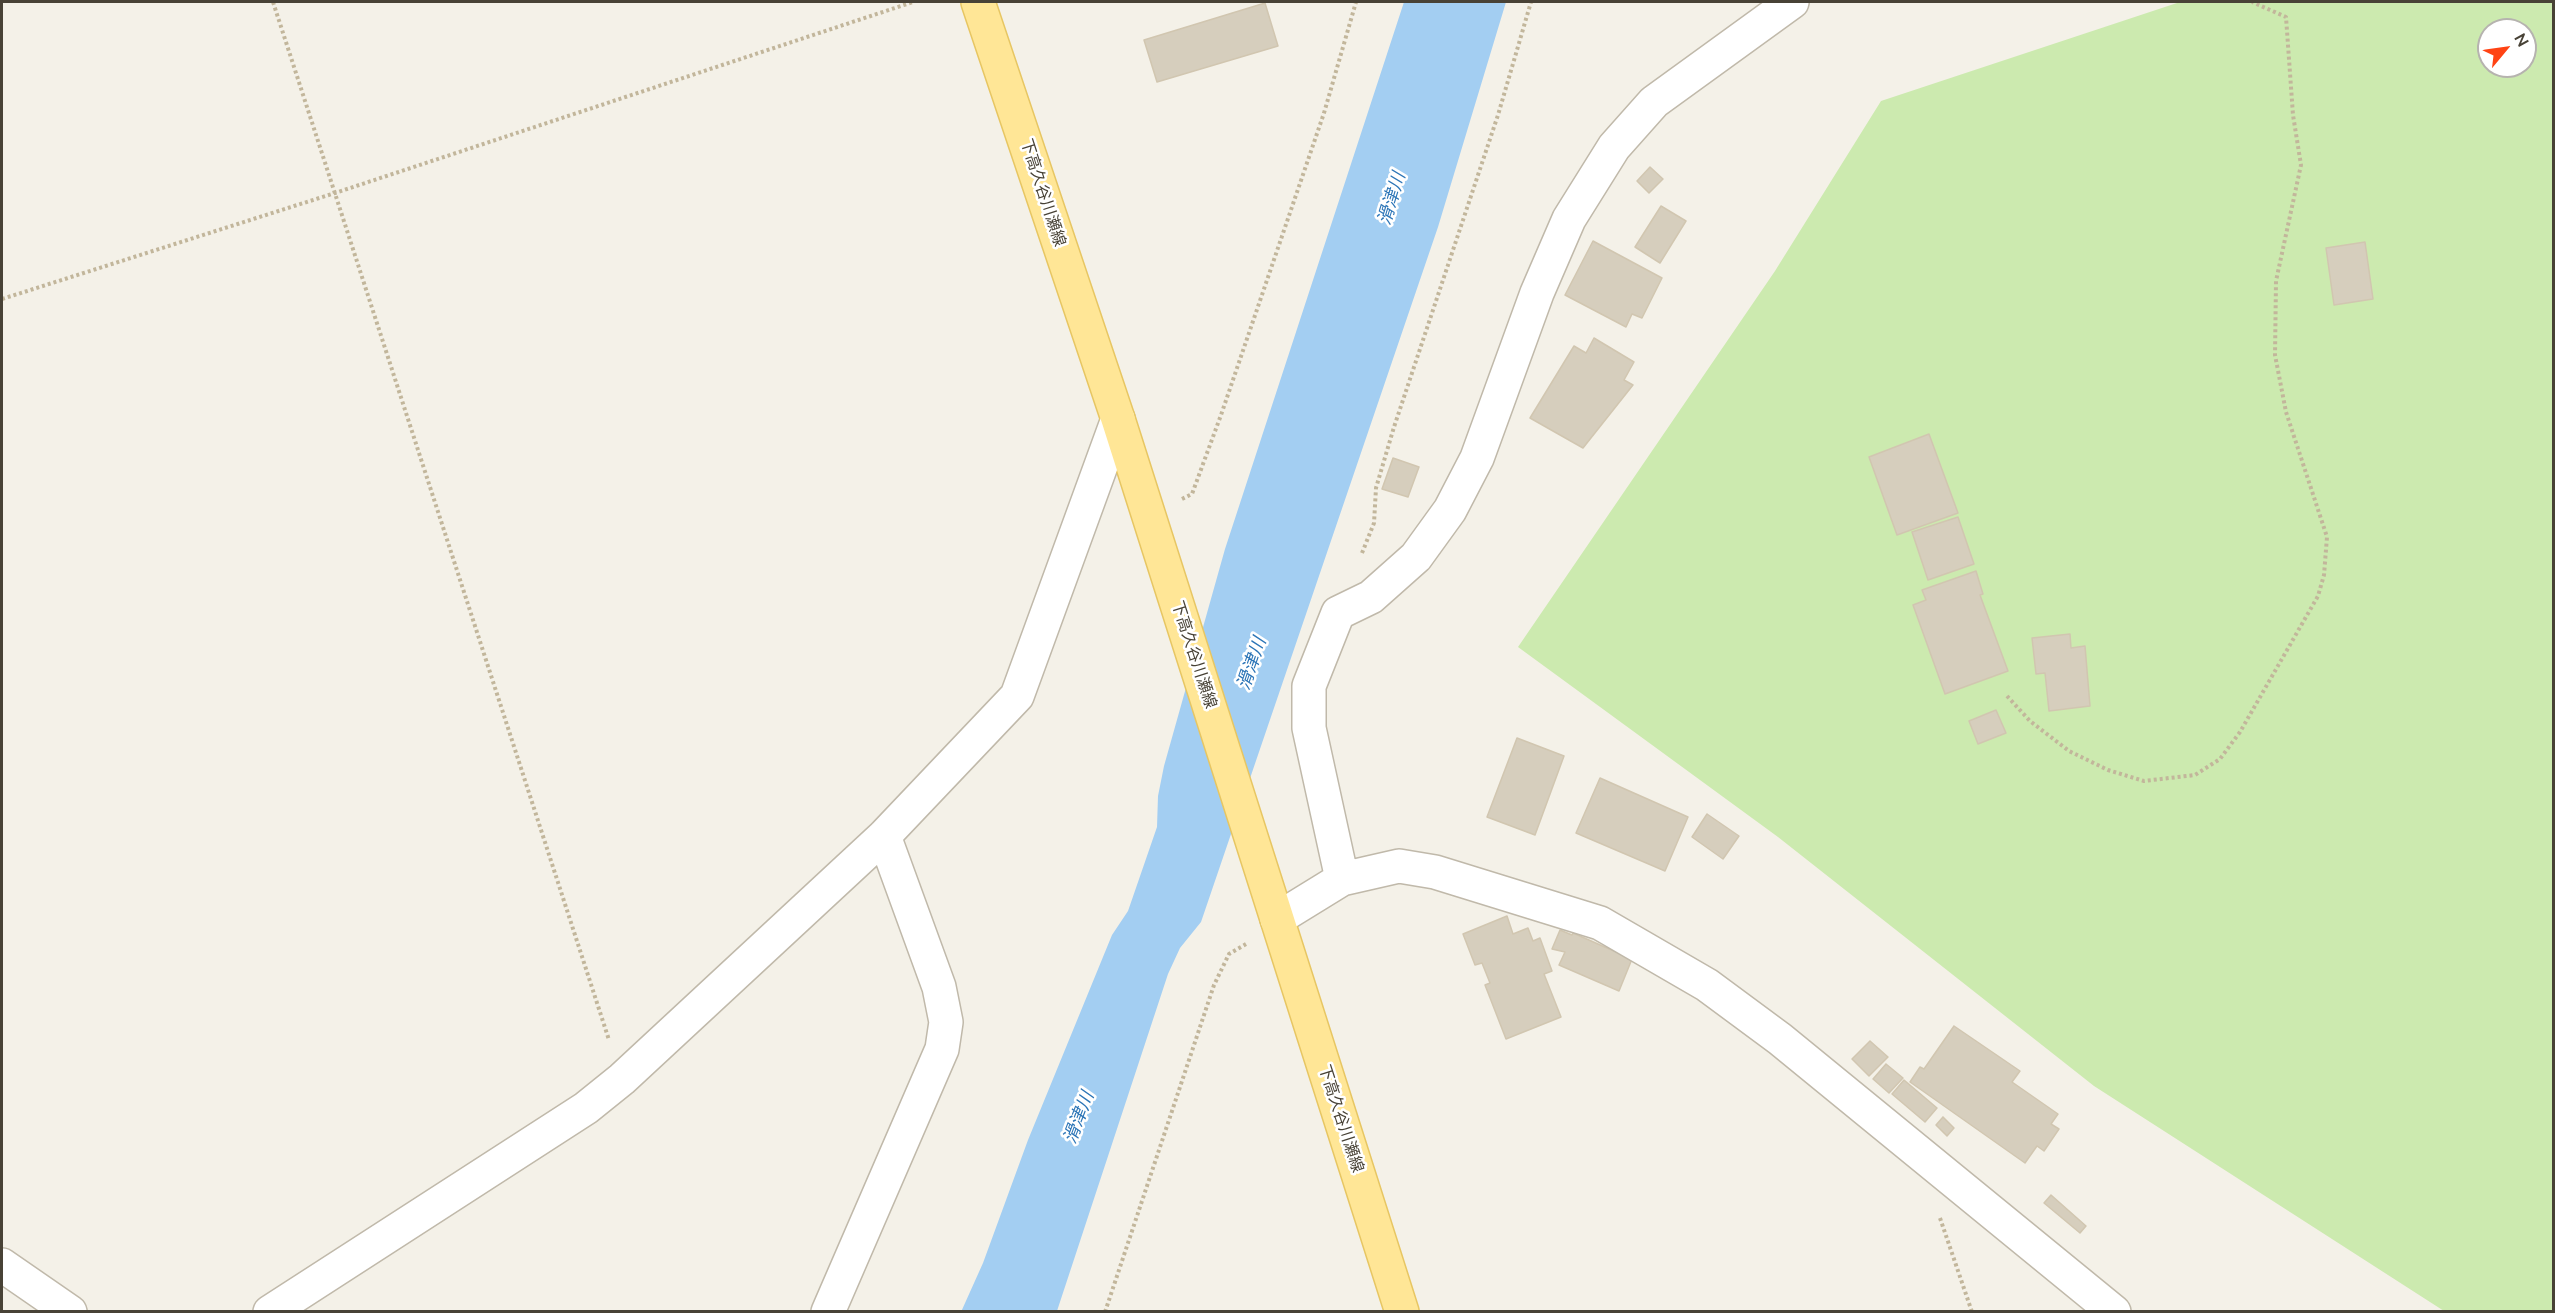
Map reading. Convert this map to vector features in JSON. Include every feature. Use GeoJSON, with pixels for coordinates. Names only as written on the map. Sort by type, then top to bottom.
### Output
{"type":"FeatureCollection","features":[{"type":"Feature","properties":{"kind":"main road","name":"下高久谷川瀬線"},"geometry":{"type":"LineString","coordinates":[[978,2],[1118,419],[1402,1311]]}},
{"type":"Feature","properties":{"kind":"street"},"geometry":{"type":"LineString","coordinates":[[1342,879],[1309,728],[1309,686],[1338,613],[1371,597],[1416,556],[1450,510],[1477,458],[1537,293],[1569,219],[1614,147],[1654,102],[1792,2]]}},
{"type":"Feature","properties":{"kind":"street"},"geometry":{"type":"LineString","coordinates":[[270,1311],[586,1108],[622,1079],[884,836],[1017,696],[1118,419]]}},
{"type":"Feature","properties":{"kind":"street"},"geometry":{"type":"LineString","coordinates":[[828,1311],[942,1049],[946,1022],[939,987],[884,836]]}},
{"type":"Feature","properties":{"kind":"street"},"geometry":{"type":"LineString","coordinates":[[1277,919],[1342,879],[1399,866],[1435,872],[1600,923],[1707,985],[1780,1039],[2114,1311]]}},
{"type":"Feature","properties":{"kind":"street"},"geometry":{"type":"LineString","coordinates":[[2,1265],[70,1311]]}},
{"type":"Feature","properties":{"kind":"path"},"geometry":{"type":"LineString","coordinates":[[273,2],[622,1079]]}},
{"type":"Feature","properties":{"kind":"path"},"geometry":{"type":"LineString","coordinates":[[2,299],[335,193],[913,2]]}},
{"type":"Feature","properties":{"kind":"path"},"geometry":{"type":"LineString","coordinates":[[1148,516],[1192,494],[1324,113],[1356,2]]}},
{"type":"Feature","properties":{"kind":"path"},"geometry":{"type":"LineString","coordinates":[[1338,613],[1374,523],[1376,488],[1394,427],[1498,115],[1531,2]]}},
{"type":"Feature","properties":{"kind":"path"},"geometry":{"type":"LineString","coordinates":[[2007,696],[2030,721],[2069,751],[2108,771],[2144,781],[2195,775],[2220,759],[2240,732],[2318,596],[2324,575],[2326,537],[2296,436],[2286,412],[2275,355],[2276,281],[2301,165],[2293,115],[2286,17],[2252,2]]}},
{"type":"Feature","properties":{"kind":"path"},"geometry":{"type":"LineString","coordinates":[[1105,1311],[1214,985],[1229,954],[1277,919]]}},
{"type":"Feature","properties":{"kind":"path"},"geometry":{"type":"LineString","coordinates":[[1939,1216],[1972,1311]]}},
{"type":"Feature","properties":{"kind":"green space"},"geometry":{"type":"Polygon","coordinates":[[[2180,2],[2553,2],[2553,1311],[2444,1311],[2094,1086],[1778,837],[1518,647],[1775,271],[1881,101],[2180,2]]]}},
{"type":"Feature","properties":{"kind":"water","name":"滑津川"},"geometry":{"type":"Polygon","coordinates":[[[1404,2],[1506,2],[1438,227],[1201,922],[1180,948],[1168,974],[1057,1311],[961,1312],[983,1263],[1028,1140],[1112,935],[1128,911],[1157,827],[1158,796],[1164,766],[1225,549],[1404,2]]]}},
{"type":"Feature","properties":{"kind":"building"},"geometry":{"type":"Polygon","coordinates":[[[1265,3],[1278,46],[1157,82],[1144,40],[1265,3]]]}},
{"type":"Feature","properties":{"kind":"building"},"geometry":{"type":"Polygon","coordinates":[[[1650,167],[1663,179],[1649,193],[1637,181],[1650,167]]]}},
{"type":"Feature","properties":{"kind":"building"},"geometry":{"type":"Polygon","coordinates":[[[1661,206],[1686,221],[1660,263],[1635,247],[1661,206]]]}},
{"type":"Feature","properties":{"kind":"building"},"geometry":{"type":"Polygon","coordinates":[[[1593,241],[1662,278],[1642,318],[1632,314],[1626,327],[1565,295],[1593,241]]]}},
{"type":"Feature","properties":{"kind":"building"},"geometry":{"type":"Polygon","coordinates":[[[2365,242],[2373,299],[2334,305],[2326,248],[2365,242]]]}},
{"type":"Feature","properties":{"kind":"building"},"geometry":{"type":"Polygon","coordinates":[[[1594,338],[1634,362],[1624,380],[1633,385],[1583,448],[1530,418],[1574,346],[1586,353],[1594,338]]]}},
{"type":"Feature","properties":{"kind":"building"},"geometry":{"type":"Polygon","coordinates":[[[1929,434],[1958,513],[1897,535],[1869,457],[1929,434]]]}},
{"type":"Feature","properties":{"kind":"building"},"geometry":{"type":"Polygon","coordinates":[[[1393,458],[1419,467],[1408,497],[1382,489],[1393,458]]]}},
{"type":"Feature","properties":{"kind":"building"},"geometry":{"type":"Polygon","coordinates":[[[1958,517],[1974,564],[1928,580],[1912,532],[1958,517]]]}},
{"type":"Feature","properties":{"kind":"building"},"geometry":{"type":"Polygon","coordinates":[[[1976,571],[1983,594],[1980,595],[2008,671],[1945,694],[1913,605],[1926,600],[1922,590],[1976,571]]]}},
{"type":"Feature","properties":{"kind":"building"},"geometry":{"type":"Polygon","coordinates":[[[2070,634],[2071,648],[2085,646],[2090,706],[2049,711],[2045,673],[2036,674],[2032,638],[2070,634]]]}},
{"type":"Feature","properties":{"kind":"building"},"geometry":{"type":"Polygon","coordinates":[[[1996,710],[2006,733],[1978,744],[1969,721],[1996,710]]]}},
{"type":"Feature","properties":{"kind":"building"},"geometry":{"type":"Polygon","coordinates":[[[1517,738],[1564,756],[1535,835],[1487,817],[1517,738]]]}},
{"type":"Feature","properties":{"kind":"building"},"geometry":{"type":"Polygon","coordinates":[[[1600,778],[1688,817],[1665,871],[1576,833],[1600,778]]]}},
{"type":"Feature","properties":{"kind":"building"},"geometry":{"type":"Polygon","coordinates":[[[1707,814],[1739,836],[1723,859],[1692,837],[1707,814]]]}},
{"type":"Feature","properties":{"kind":"building"},"geometry":{"type":"Polygon","coordinates":[[[1507,916],[1513,934],[1528,928],[1533,941],[1540,938],[1552,971],[1544,974],[1561,1017],[1506,1039],[1485,985],[1490,983],[1482,963],[1475,965],[1463,934],[1507,916]]]}},
{"type":"Feature","properties":{"kind":"building"},"geometry":{"type":"Polygon","coordinates":[[[1560,930],[1572,935],[1573,933],[1632,959],[1619,991],[1559,965],[1565,952],[1552,949],[1560,930]]]}},
{"type":"Feature","properties":{"kind":"building"},"geometry":{"type":"Polygon","coordinates":[[[1954,1026],[2020,1071],[2012,1082],[2058,1114],[2051,1124],[2059,1129],[2044,1151],[2037,1146],[2025,1163],[1910,1082],[1920,1067],[1924,1069],[1954,1026]]]}},
{"type":"Feature","properties":{"kind":"building"},"geometry":{"type":"Polygon","coordinates":[[[1870,1041],[1888,1057],[1869,1076],[1852,1059],[1870,1041]]]}},
{"type":"Feature","properties":{"kind":"building"},"geometry":{"type":"Polygon","coordinates":[[[1886,1064],[1903,1078],[1889,1093],[1873,1079],[1886,1064]]]}},
{"type":"Feature","properties":{"kind":"building"},"geometry":{"type":"Polygon","coordinates":[[[1904,1080],[1937,1108],[1925,1122],[1892,1094],[1904,1080]]]}},
{"type":"Feature","properties":{"kind":"building"},"geometry":{"type":"Polygon","coordinates":[[[1943,1117],[1954,1128],[1947,1136],[1936,1125],[1943,1117]]]}},
{"type":"Feature","properties":{"kind":"building"},"geometry":{"type":"Polygon","coordinates":[[[2051,1195],[2086,1226],[2080,1233],[2044,1203],[2051,1195]]]}}]}
